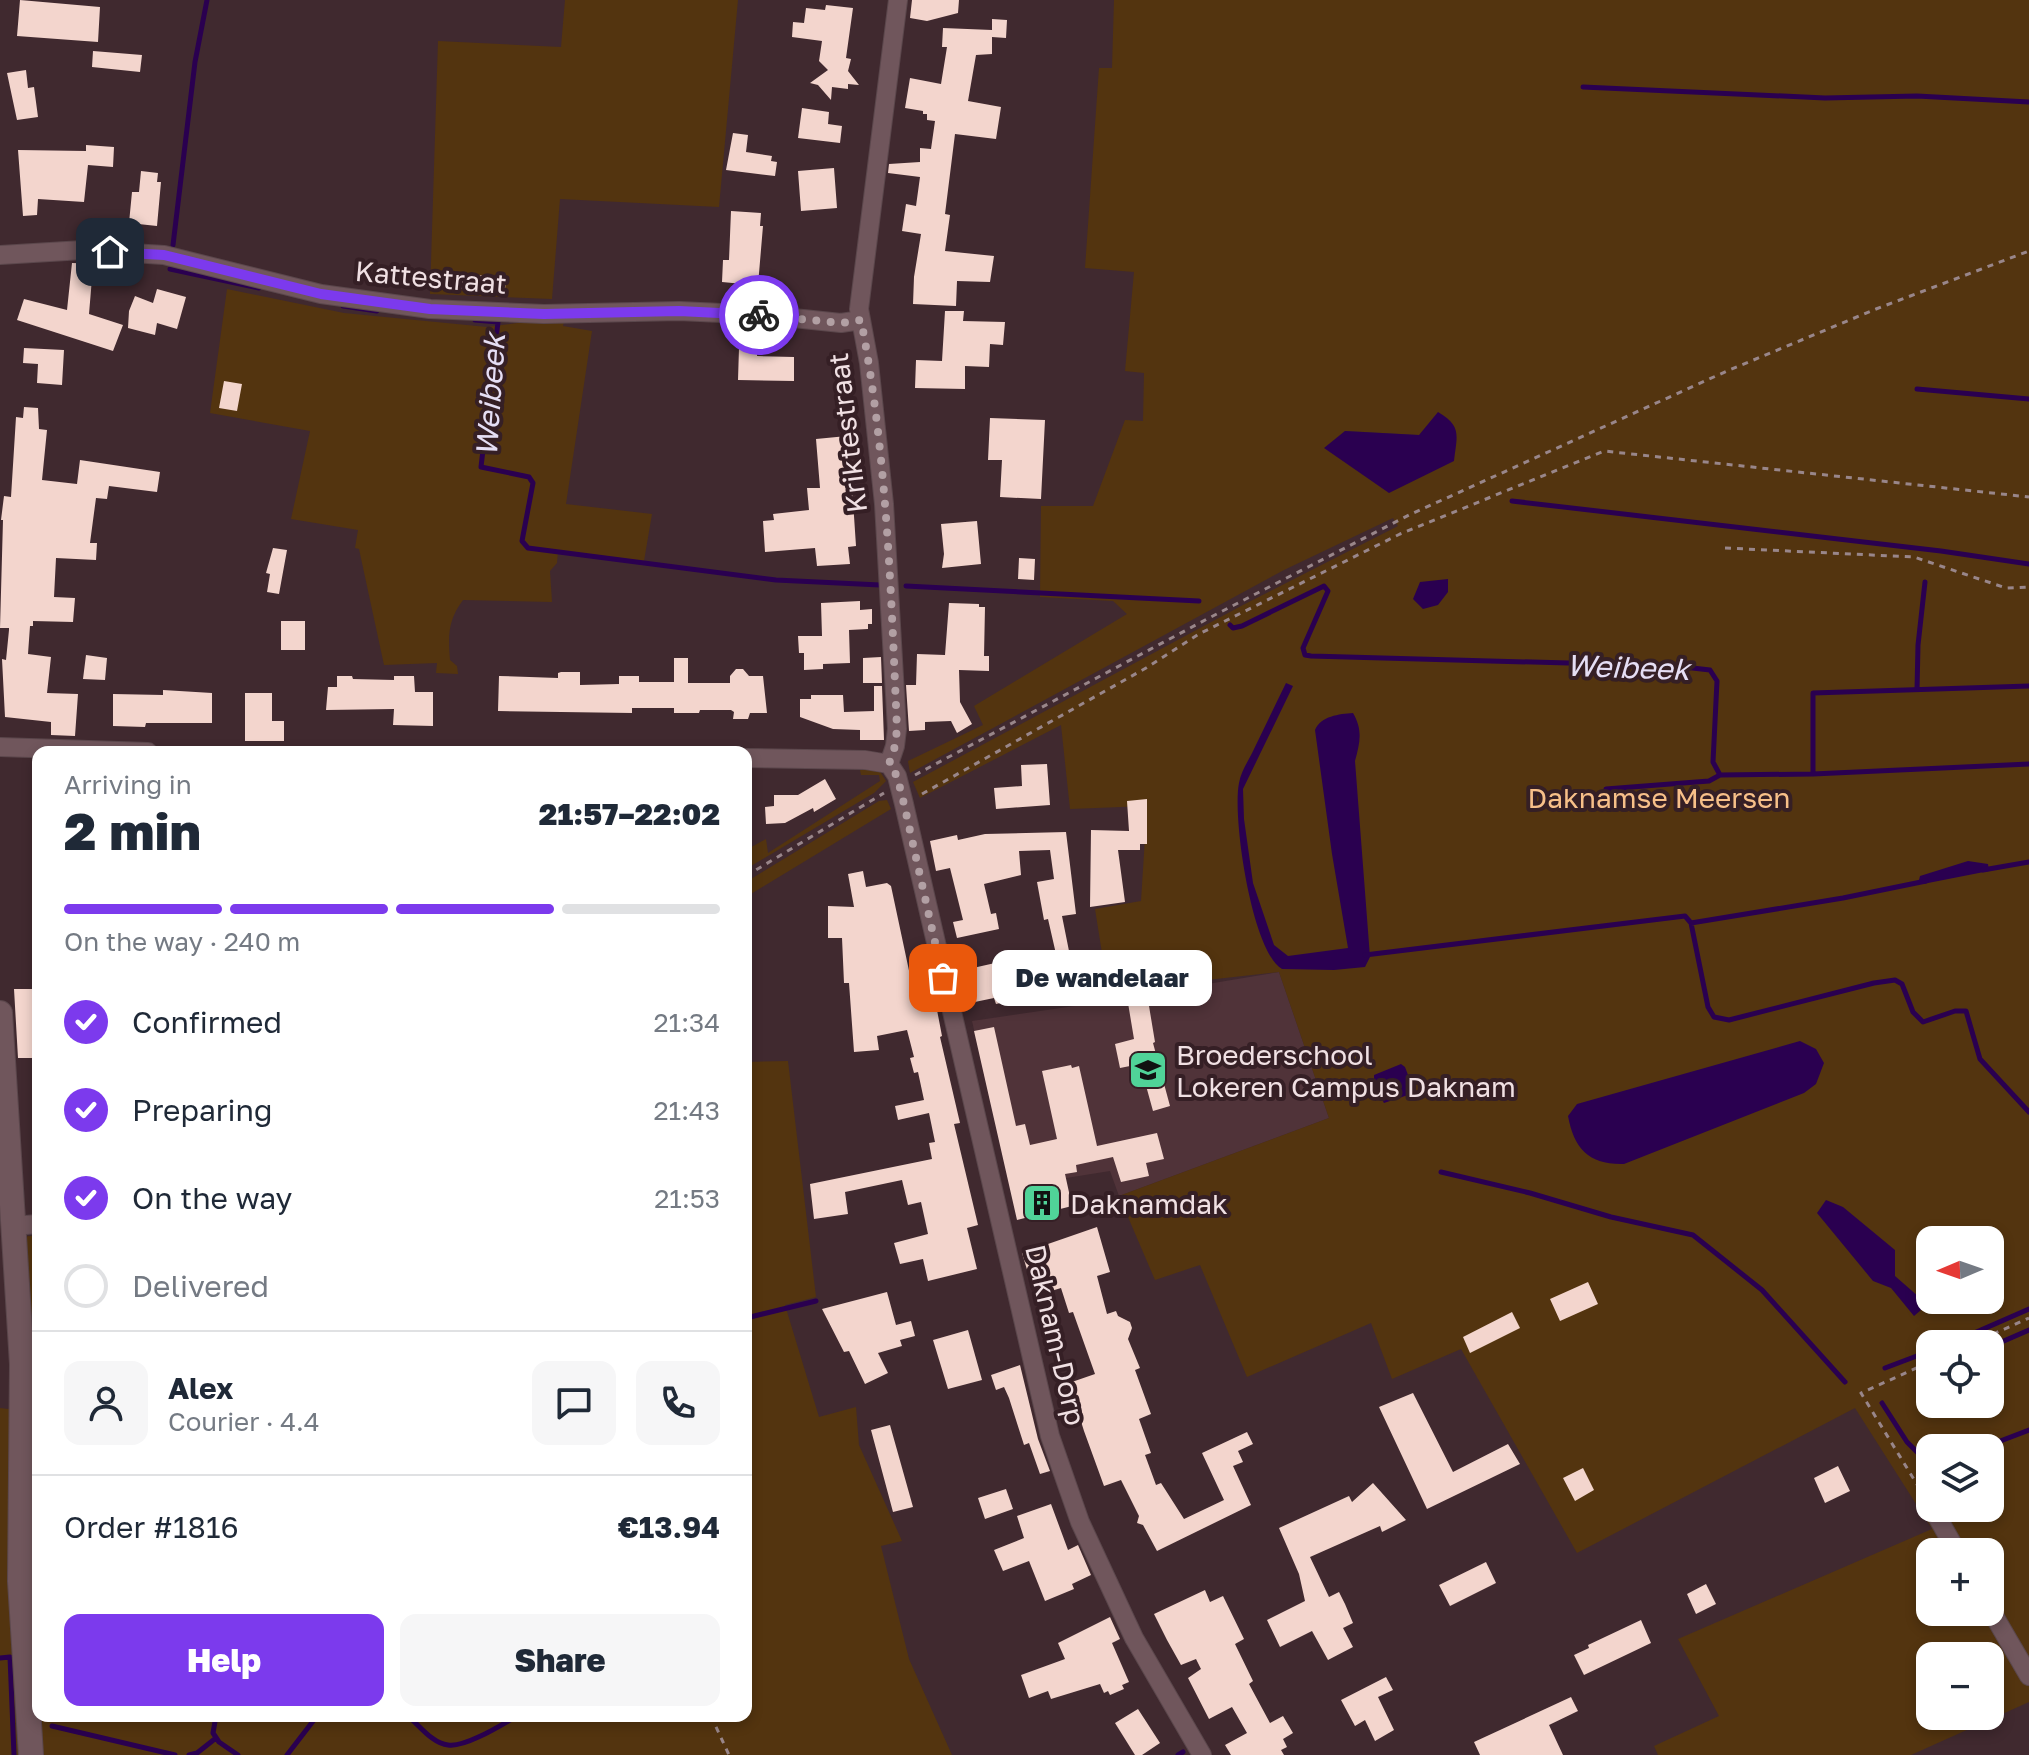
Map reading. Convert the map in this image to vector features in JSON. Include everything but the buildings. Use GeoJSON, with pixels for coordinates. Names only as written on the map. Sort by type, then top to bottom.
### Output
{"type":"FeatureCollection","features":[{"type":"Feature","properties":{"kind":"street","name":"Kriktestraat"},"geometry":{"type":"LineString","coordinates":[[889,764],[897,729],[889,566],[869,363],[859,309],[898,0]]}},
{"type":"Feature","properties":{"kind":"street","name":"Kattestraat"},"geometry":{"type":"LineString","coordinates":[[0,255],[83,250],[164,255],[321,294],[430,309],[544,314],[679,311],[841,323],[861,320]]}},
{"type":"Feature","properties":{"kind":"street"},"geometry":{"type":"LineString","coordinates":[[0,747],[32,748]]}},
{"type":"Feature","properties":{"kind":"street"},"geometry":{"type":"LineString","coordinates":[[752,758],[865,760],[889,764]]}},
{"type":"Feature","properties":{"kind":"street","name":"Daknam-Dorp"},"geometry":{"type":"LineString","coordinates":[[889,764],[904,804],[1050,1436],[1080,1522],[1134,1638],[1202,1755]]}},
{"type":"Feature","properties":{"kind":"street"},"geometry":{"type":"LineString","coordinates":[[0,1013],[23,1378],[21,1594],[31,1755]]}},
{"type":"Feature","properties":{"kind":"street"},"geometry":{"type":"LineString","coordinates":[[13,1226],[32,1224]]}},
{"type":"Feature","properties":{"kind":"street"},"geometry":{"type":"LineString","coordinates":[[2000,1626],[2029,1676]]}},
{"type":"Feature","properties":{"kind":"path"},"geometry":{"type":"LineString","coordinates":[[752,872],[899,785],[1207,619],[1409,515],[1727,371],[1876,309],[2029,251]]}},
{"type":"Feature","properties":{"kind":"path"},"geometry":{"type":"LineString","coordinates":[[904,804],[1146,668],[1199,634],[1400,534],[1604,451],[2029,497]]}},
{"type":"Feature","properties":{"kind":"path"},"geometry":{"type":"LineString","coordinates":[[1725,548],[1914,557],[2006,588],[2029,587]]}},
{"type":"Feature","properties":{"kind":"path"},"geometry":{"type":"LineString","coordinates":[[2002,1330],[2029,1318]]}},
{"type":"Feature","properties":{"kind":"path"},"geometry":{"type":"LineString","coordinates":[[1916,1368],[1861,1393],[1916,1483]]}},
{"type":"Feature","properties":{"kind":"path"},"geometry":{"type":"LineString","coordinates":[[714,1722],[729,1755]]}},
{"type":"Feature","properties":{"kind":"shaded area"},"geometry":{"type":"Polygon","coordinates":[[[1438,412],[1451,422],[1456,432],[1454,461],[1389,493],[1324,448],[1345,431],[1419,435],[1438,412]]]}},
{"type":"Feature","properties":{"kind":"shaded area"},"geometry":{"type":"Polygon","coordinates":[[[1448,579],[1448,592],[1438,605],[1423,609],[1413,599],[1420,582],[1448,579]]]}},
{"type":"Feature","properties":{"kind":"shaded area"},"geometry":{"type":"Polygon","coordinates":[[[1286,683],[1293,686],[1243,789],[1253,883],[1274,945],[1288,956],[1348,948],[1315,730],[1326,719],[1353,713],[1360,737],[1355,761],[1370,957],[1365,967],[1282,969],[1271,958],[1253,912],[1242,852],[1239,783],[1286,683]]]}},
{"type":"Feature","properties":{"kind":"shaded area"},"geometry":{"type":"Polygon","coordinates":[[[1968,861],[1988,864],[1989,871],[1923,884],[1919,880],[1920,876],[1968,861]]]}},
{"type":"Feature","properties":{"kind":"shaded area","name":"Broederschool Lokeren Campus Daknam"},"geometry":{"type":"Polygon","coordinates":[[[1279,972],[1329,1118],[1119,1196],[1110,1171],[1010,1187],[972,1021],[1279,972]]]}},
{"type":"Feature","properties":{"kind":"shaded area"},"geometry":{"type":"Polygon","coordinates":[[[1800,1041],[1816,1049],[1824,1063],[1816,1084],[1804,1093],[1624,1164],[1592,1158],[1574,1138],[1568,1116],[1577,1104],[1800,1041]]]}},
{"type":"Feature","properties":{"kind":"shaded area"},"geometry":{"type":"Polygon","coordinates":[[[1401,1064],[1413,1088],[1408,1095],[1384,1103],[1374,1086],[1374,1075],[1401,1064]]]}},
{"type":"Feature","properties":{"kind":"shaded area"},"geometry":{"type":"Polygon","coordinates":[[[1826,1200],[1843,1207],[1895,1250],[1895,1276],[1916,1294],[1916,1314],[1914,1316],[1891,1288],[1873,1281],[1817,1213],[1826,1200]]]}},
{"type":"Feature","properties":{"kind":"green space"},"geometry":{"type":"Polygon","coordinates":[[[565,0],[738,0],[719,207],[560,199],[552,299],[430,294],[438,41],[561,47],[565,0]]]}},
{"type":"Feature","properties":{"kind":"green space","name":"Daknamse Meersen"},"geometry":{"type":"Polygon","coordinates":[[[1114,0],[2029,0],[2029,1702],[2004,1713],[2004,1642],[1916,1642],[1916,1730],[1967,1730],[1911,1755],[1658,1755],[1654,1746],[1719,1716],[1678,1639],[1932,1529],[1928,1522],[2004,1522],[2004,1434],[1916,1434],[1916,1504],[1855,1408],[1577,1553],[1461,1349],[1392,1379],[1371,1323],[1247,1377],[1200,1265],[1155,1280],[1119,1196],[1329,1118],[1279,972],[1108,991],[1095,909],[1141,901],[1147,806],[1070,809],[1061,725],[920,798],[913,782],[1243,605],[1398,526],[1393,518],[1284,570],[910,773],[908,761],[983,725],[974,706],[1127,614],[1113,601],[1040,597],[1041,506],[1093,506],[1125,420],[1143,421],[1144,373],[1125,371],[1134,272],[1085,268],[1099,68],[1112,68],[1114,0]],[[1345,431],[1325,448],[1419,435],[1345,431]]]}},
{"type":"Feature","properties":{"kind":"green space"},"geometry":{"type":"Polygon","coordinates":[[[227,289],[344,313],[487,327],[565,317],[563,326],[592,331],[566,504],[652,514],[644,561],[558,551],[557,563],[550,571],[552,602],[463,600],[454,614],[449,635],[450,660],[457,666],[458,674],[436,673],[437,663],[384,665],[359,549],[355,548],[358,530],[291,519],[310,431],[210,413],[227,289]]]}},
{"type":"Feature","properties":{"kind":"green space"},"geometry":{"type":"Polygon","coordinates":[[[860,770],[879,770],[886,781],[874,793],[752,865],[752,847],[766,839],[768,853],[880,781],[879,775],[861,775],[860,770]]]}},
{"type":"Feature","properties":{"kind":"green space"},"geometry":{"type":"Polygon","coordinates":[[[887,800],[891,809],[752,893],[752,878],[879,801],[887,800]]]}},
{"type":"Feature","properties":{"kind":"green space"},"geometry":{"type":"Polygon","coordinates":[[[788,1061],[816,1297],[785,1305],[819,1417],[856,1407],[859,1445],[902,1541],[881,1546],[909,1659],[952,1755],[0,1755],[0,1408],[8,1409],[31,1401],[32,1394],[32,1722],[752,1722],[752,1062],[788,1061]]]}},
{"type":"Feature","properties":{"kind":"green space"},"geometry":{"type":"Polygon","coordinates":[[[32,1236],[32,1332],[29,1332],[22,1237],[32,1236]]]}},
{"type":"Feature","properties":{"kind":"waterway","name":"Weibeek"},"geometry":{"type":"LineString","coordinates":[[173,245],[195,62],[207,0]]}},
{"type":"Feature","properties":{"kind":"waterway"},"geometry":{"type":"LineString","coordinates":[[1583,87],[1825,98],[1917,96],[2029,102]]}},
{"type":"Feature","properties":{"kind":"waterway","name":"Weibeek"},"geometry":{"type":"LineString","coordinates":[[170,269],[259,288]]}},
{"type":"Feature","properties":{"kind":"waterway","name":"Weibeek"},"geometry":{"type":"LineString","coordinates":[[343,306],[377,311]]}},
{"type":"Feature","properties":{"kind":"waterway","name":"Weibeek"},"geometry":{"type":"LineString","coordinates":[[475,320],[498,322],[481,467],[529,477],[533,483],[522,541],[528,548],[776,580],[880,585]]}},
{"type":"Feature","properties":{"kind":"waterway"},"geometry":{"type":"LineString","coordinates":[[1917,389],[2029,399]]}},
{"type":"Feature","properties":{"kind":"waterway"},"geometry":{"type":"LineString","coordinates":[[1512,501],[2029,564]]}},
{"type":"Feature","properties":{"kind":"waterway"},"geometry":{"type":"LineString","coordinates":[[1917,690],[1925,582]]}},
{"type":"Feature","properties":{"kind":"waterway","name":"Weibeek"},"geometry":{"type":"LineString","coordinates":[[906,586],[1199,601]]}},
{"type":"Feature","properties":{"kind":"waterway","name":"Weibeek"},"geometry":{"type":"LineString","coordinates":[[1230,625],[1233,628],[1242,626],[1324,586],[1328,591],[1303,648],[1305,655],[1675,666],[1710,670],[1717,681],[1713,762],[1720,775],[2029,764]]}},
{"type":"Feature","properties":{"kind":"waterway"},"geometry":{"type":"LineString","coordinates":[[1813,774],[1813,693],[2029,686]]}},
{"type":"Feature","properties":{"kind":"waterway"},"geometry":{"type":"LineString","coordinates":[[1606,789],[1709,781],[1720,775]]}},
{"type":"Feature","properties":{"kind":"waterway"},"geometry":{"type":"LineString","coordinates":[[1983,870],[2029,862]]}},
{"type":"Feature","properties":{"kind":"waterway"},"geometry":{"type":"LineString","coordinates":[[1691,923],[1926,881]]}},
{"type":"Feature","properties":{"kind":"waterway"},"geometry":{"type":"LineString","coordinates":[[1365,955],[1685,916],[1691,923],[1708,1007],[1714,1017],[1729,1020],[1895,980],[1902,984],[1913,1012],[1923,1022],[1955,1011],[1966,1011],[1980,1059],[2029,1112]]}},
{"type":"Feature","properties":{"kind":"waterway"},"geometry":{"type":"LineString","coordinates":[[1441,1172],[1530,1193],[1611,1217],[1693,1235],[1762,1290],[1845,1382]]}},
{"type":"Feature","properties":{"kind":"waterway"},"geometry":{"type":"LineString","coordinates":[[752,1317],[816,1301]]}},
{"type":"Feature","properties":{"kind":"waterway"},"geometry":{"type":"LineString","coordinates":[[1981,1330],[2029,1309]]}},
{"type":"Feature","properties":{"kind":"waterway"},"geometry":{"type":"LineString","coordinates":[[2004,1341],[2029,1330]]}},
{"type":"Feature","properties":{"kind":"waterway"},"geometry":{"type":"LineString","coordinates":[[1885,1368],[1916,1356]]}},
{"type":"Feature","properties":{"kind":"waterway"},"geometry":{"type":"LineString","coordinates":[[1882,1403],[1916,1451]]}},
{"type":"Feature","properties":{"kind":"waterway"},"geometry":{"type":"LineString","coordinates":[[2004,1440],[2029,1430]]}},
{"type":"Feature","properties":{"kind":"waterway"},"geometry":{"type":"LineString","coordinates":[[0,1658],[10,1657],[14,1755]]}},
{"type":"Feature","properties":{"kind":"waterway"},"geometry":{"type":"LineString","coordinates":[[215,1722],[213,1733],[219,1742],[238,1755]]}},
{"type":"Feature","properties":{"kind":"waterway"},"geometry":{"type":"LineString","coordinates":[[287,1755],[312,1722]]}},
{"type":"Feature","properties":{"kind":"waterway"},"geometry":{"type":"LineString","coordinates":[[415,1722],[432,1738],[448,1745],[474,1739],[506,1722]]}},
{"type":"Feature","properties":{"kind":"waterway"},"geometry":{"type":"LineString","coordinates":[[52,1726],[175,1755]]}},
{"type":"Feature","properties":{"kind":"waterway"},"geometry":{"type":"LineString","coordinates":[[189,1755],[197,1753],[216,1738]]}},
{"type":"Feature","properties":{"kind":"waterway"},"geometry":{"type":"LineString","coordinates":[[1178,1755],[1183,1752]]}},
{"type":"Feature","properties":{"kind":"way so far"},"geometry":{"type":"LineString","coordinates":[[759,315],[841,323],[861,320],[869,363],[889,566],[897,729],[889,764],[897,776],[943,978]]}},
{"type":"Feature","properties":{"kind":"place","name":"De wandelaar"},"geometry":{"type":"Point","coordinates":[943,978]}},
{"type":"Feature","properties":{"kind":"place","name":"Broederschool Lokeren Campus Daknam"},"geometry":{"type":"Point","coordinates":[1148,1070]}},
{"type":"Feature","properties":{"kind":"place","name":"Daknamdak"},"geometry":{"type":"Point","coordinates":[1042,1203]}},
{"type":"Feature","properties":{"kind":"route"},"geometry":{"type":"LineString","coordinates":[[110,252],[164,255],[321,294],[430,309],[544,314],[679,311],[759,315]]}}]}
